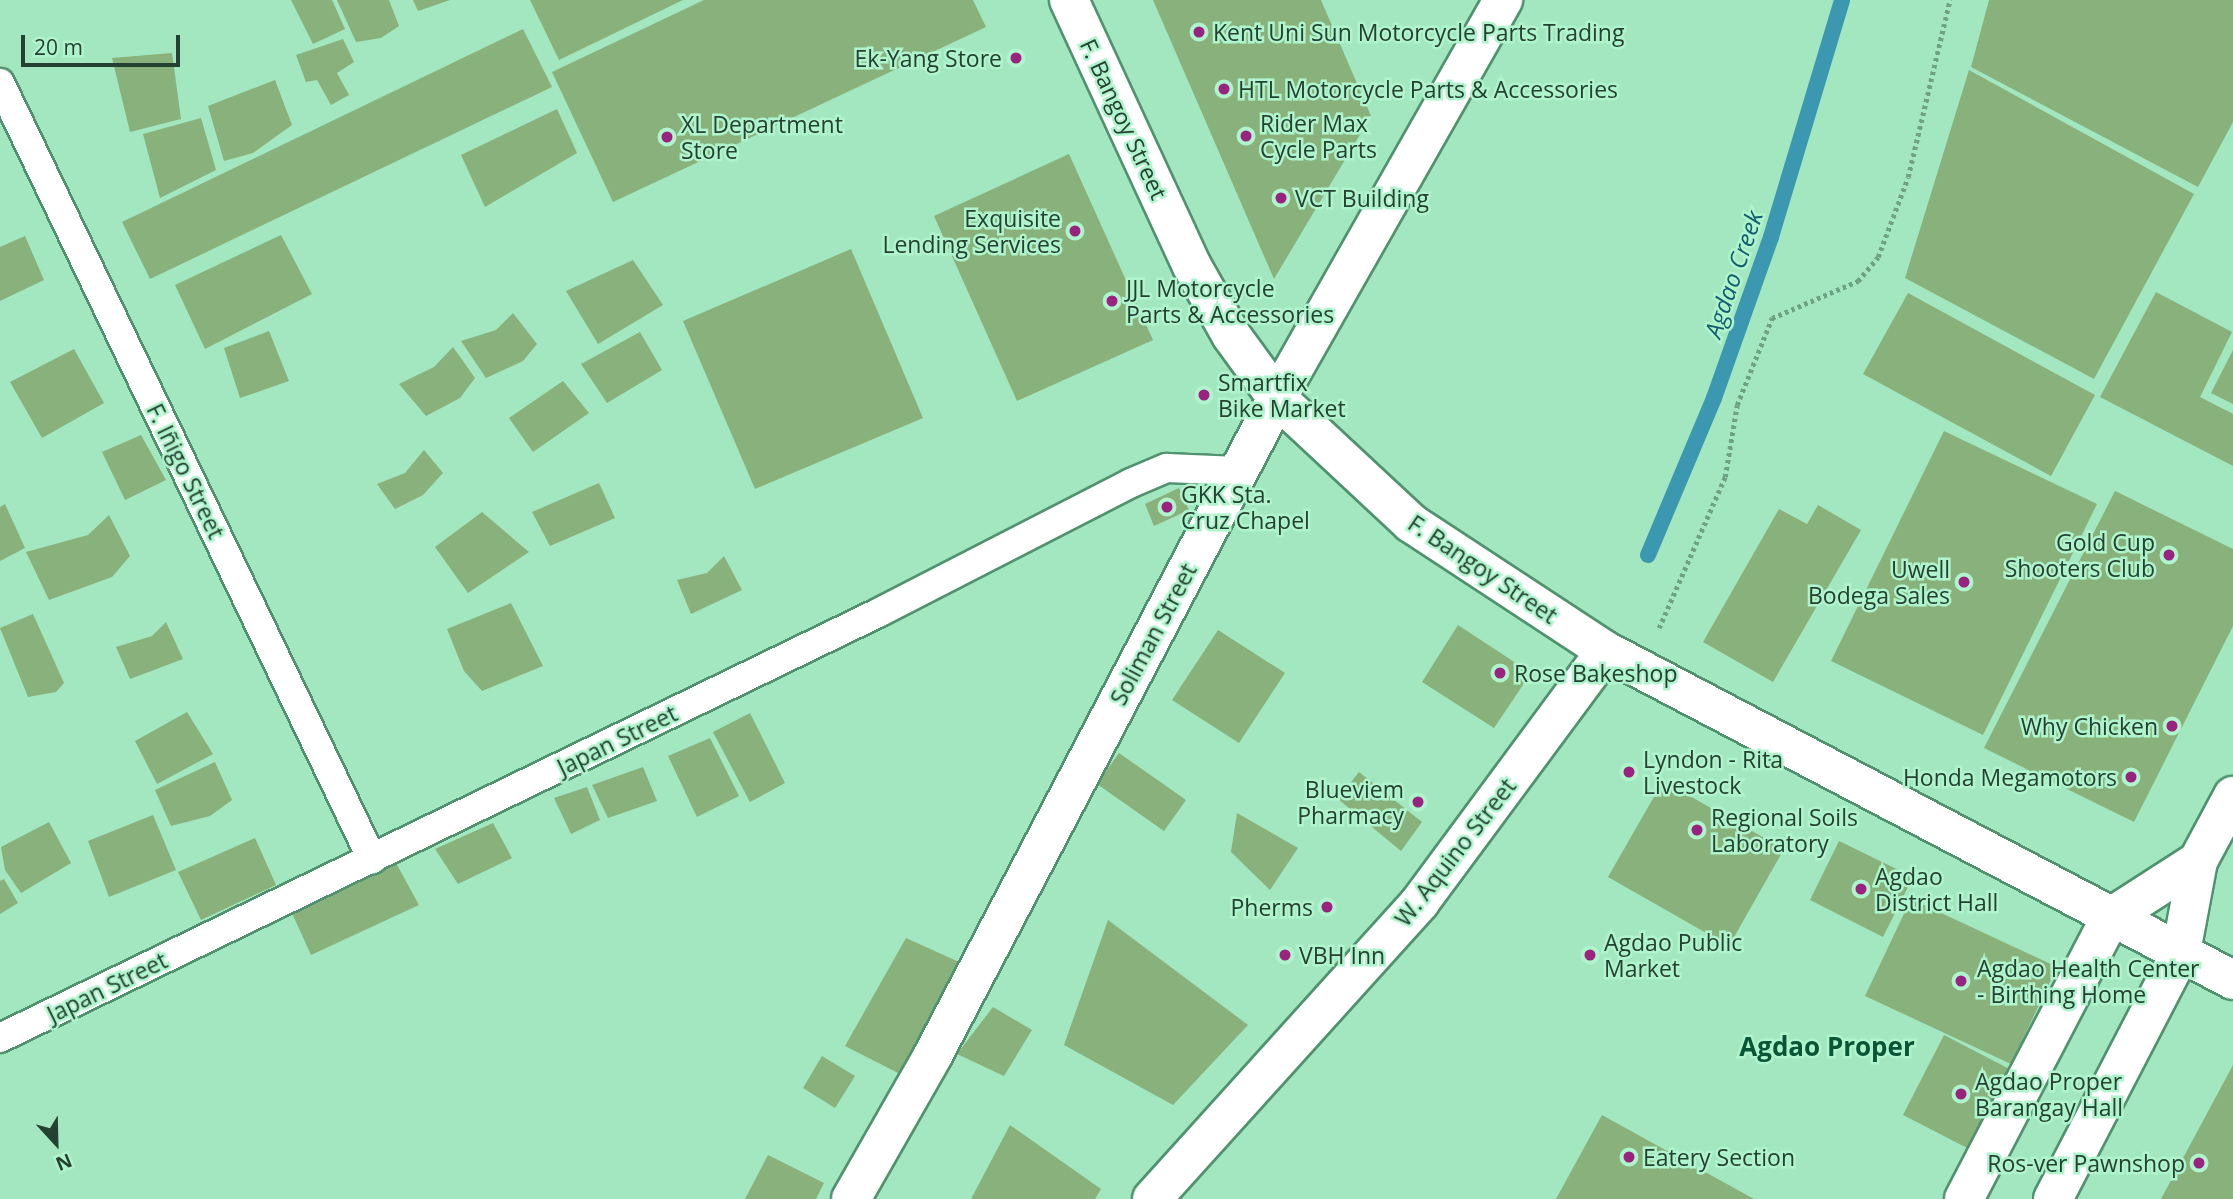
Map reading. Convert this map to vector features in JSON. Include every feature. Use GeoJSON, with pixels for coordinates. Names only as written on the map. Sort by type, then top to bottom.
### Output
{"type":"FeatureCollection","features":[{"type":"Feature","properties":{"kind":"street","name":"F. Bangoy Street"},"geometry":{"type":"LineString","coordinates":[[1069,0],[1192,266],[1277,398],[1411,523],[1606,651],[2233,980]]}},
{"type":"Feature","properties":{"kind":"street","name":"Soliman Street"},"geometry":{"type":"LineString","coordinates":[[850,1199],[940,1043],[1277,398],[1503,0]]}},
{"type":"Feature","properties":{"kind":"street","name":"W. Aquino Street"},"geometry":{"type":"LineString","coordinates":[[1152,1199],[1420,902],[1606,651]]}},
{"type":"Feature","properties":{"kind":"street"},"geometry":{"type":"LineString","coordinates":[[2053,1199],[2181,952],[2198,861],[2233,796]]}},
{"type":"Feature","properties":{"kind":"street"},"geometry":{"type":"LineString","coordinates":[[1964,1199],[2111,917],[2198,861]]}},
{"type":"Feature","properties":{"kind":"lane","name":"F. Iñigo Street"},"geometry":{"type":"LineString","coordinates":[[0,83],[372,859]]}},
{"type":"Feature","properties":{"kind":"lane","name":"Japan Street"},"geometry":{"type":"LineString","coordinates":[[0,1038],[372,859],[1131,483],[1167,468],[1238,471]]}},
{"type":"Feature","properties":{"kind":"path"},"geometry":{"type":"LineString","coordinates":[[1639,668],[1725,477],[1737,405],[1772,318],[1858,281],[1878,257],[1908,177],[1950,0]]}},
{"type":"Feature","properties":{"kind":"building"},"geometry":{"type":"Polygon","coordinates":[[[291,0],[332,0],[345,29],[313,44],[291,0]]]}},
{"type":"Feature","properties":{"kind":"building"},"geometry":{"type":"Polygon","coordinates":[[[337,0],[389,0],[399,26],[381,38],[356,42],[337,0]]]}},
{"type":"Feature","properties":{"kind":"building"},"geometry":{"type":"Polygon","coordinates":[[[413,0],[450,0],[418,11],[413,0]]]}},
{"type":"Feature","properties":{"kind":"building"},"geometry":{"type":"Polygon","coordinates":[[[530,0],[683,0],[559,60],[530,0]]]}},
{"type":"Feature","properties":{"kind":"building","name":"XL Department Store"},"geometry":{"type":"Polygon","coordinates":[[[704,0],[973,0],[986,27],[613,202],[552,72],[704,0]]]}},
{"type":"Feature","properties":{"kind":"building","name":"VCT Building"},"geometry":{"type":"Polygon","coordinates":[[[1153,0],[1321,0],[1371,116],[1274,279],[1153,0]]]}},
{"type":"Feature","properties":{"kind":"building"},"geometry":{"type":"Polygon","coordinates":[[[1989,0],[2233,0],[2233,122],[2198,187],[1971,67],[1989,0]]]}},
{"type":"Feature","properties":{"kind":"building"},"geometry":{"type":"Polygon","coordinates":[[[523,29],[552,87],[150,279],[122,222],[523,29]]]}},
{"type":"Feature","properties":{"kind":"building"},"geometry":{"type":"Polygon","coordinates":[[[343,39],[354,62],[337,73],[349,95],[331,105],[317,80],[306,82],[296,55],[343,39]]]}},
{"type":"Feature","properties":{"kind":"building"},"geometry":{"type":"Polygon","coordinates":[[[172,53],[181,119],[130,132],[112,58],[172,53]]]}},
{"type":"Feature","properties":{"kind":"building"},"geometry":{"type":"Polygon","coordinates":[[[1969,70],[2194,194],[2094,379],[1905,278],[1969,70]]]}},
{"type":"Feature","properties":{"kind":"building"},"geometry":{"type":"Polygon","coordinates":[[[275,80],[292,125],[253,153],[224,161],[208,106],[275,80]]]}},
{"type":"Feature","properties":{"kind":"building"},"geometry":{"type":"Polygon","coordinates":[[[557,109],[577,153],[485,207],[461,155],[557,109]]]}},
{"type":"Feature","properties":{"kind":"building"},"geometry":{"type":"Polygon","coordinates":[[[201,118],[216,170],[160,198],[143,134],[201,118]]]}},
{"type":"Feature","properties":{"kind":"building"},"geometry":{"type":"Polygon","coordinates":[[[1069,154],[1153,340],[1017,401],[934,216],[1069,154]]]}},
{"type":"Feature","properties":{"kind":"building"},"geometry":{"type":"Polygon","coordinates":[[[281,235],[312,294],[205,349],[175,285],[281,235]]]}},
{"type":"Feature","properties":{"kind":"building"},"geometry":{"type":"Polygon","coordinates":[[[25,236],[44,280],[0,301],[0,247],[25,236]]]}},
{"type":"Feature","properties":{"kind":"building"},"geometry":{"type":"Polygon","coordinates":[[[851,249],[923,418],[755,489],[683,321],[851,249]]]}},
{"type":"Feature","properties":{"kind":"building"},"geometry":{"type":"Polygon","coordinates":[[[633,260],[663,305],[598,344],[566,291],[633,260]]]}},
{"type":"Feature","properties":{"kind":"building"},"geometry":{"type":"Polygon","coordinates":[[[2156,292],[2232,332],[2200,397],[2233,414],[2233,466],[2100,397],[2156,292]]]}},
{"type":"Feature","properties":{"kind":"building"},"geometry":{"type":"Polygon","coordinates":[[[1908,293],[2095,395],[2051,476],[1863,374],[1908,293]]]}},
{"type":"Feature","properties":{"kind":"building"},"geometry":{"type":"Polygon","coordinates":[[[513,313],[537,344],[523,361],[486,378],[461,341],[496,330],[513,313]]]}},
{"type":"Feature","properties":{"kind":"building"},"geometry":{"type":"Polygon","coordinates":[[[269,331],[289,381],[240,398],[224,348],[269,331]]]}},
{"type":"Feature","properties":{"kind":"building"},"geometry":{"type":"Polygon","coordinates":[[[640,332],[662,370],[607,403],[581,364],[640,332]]]}},
{"type":"Feature","properties":{"kind":"building"},"geometry":{"type":"Polygon","coordinates":[[[453,347],[475,378],[460,398],[426,416],[399,384],[434,367],[453,347]]]}},
{"type":"Feature","properties":{"kind":"building"},"geometry":{"type":"Polygon","coordinates":[[[74,349],[104,403],[42,438],[10,382],[74,349]]]}},
{"type":"Feature","properties":{"kind":"building"},"geometry":{"type":"Polygon","coordinates":[[[2233,350],[2233,404],[2211,393],[2233,350]]]}},
{"type":"Feature","properties":{"kind":"building"},"geometry":{"type":"Polygon","coordinates":[[[563,381],[589,413],[533,452],[509,418],[563,381]]]}},
{"type":"Feature","properties":{"kind":"building","name":"Uwell Bodega Sales"},"geometry":{"type":"Polygon","coordinates":[[[1944,431],[2097,504],[1983,735],[1831,661],[1944,431]]]}},
{"type":"Feature","properties":{"kind":"building"},"geometry":{"type":"Polygon","coordinates":[[[141,435],[166,480],[125,500],[102,452],[141,435]]]}},
{"type":"Feature","properties":{"kind":"building"},"geometry":{"type":"Polygon","coordinates":[[[424,450],[443,473],[423,495],[395,509],[377,484],[405,473],[424,450]]]}},
{"type":"Feature","properties":{"kind":"building"},"geometry":{"type":"Polygon","coordinates":[[[599,483],[615,518],[550,546],[532,512],[599,483]]]}},
{"type":"Feature","properties":{"kind":"building","name":"GKK Sta. Cruz Chapel"},"geometry":{"type":"Polygon","coordinates":[[[1179,488],[1189,510],[1154,526],[1145,504],[1179,488]]]}},
{"type":"Feature","properties":{"kind":"building"},"geometry":{"type":"Polygon","coordinates":[[[2115,491],[2233,549],[2233,626],[2134,822],[1984,748],[2115,491]]]}},
{"type":"Feature","properties":{"kind":"building"},"geometry":{"type":"Polygon","coordinates":[[[5,504],[25,548],[0,561],[0,507],[5,504]]]}},
{"type":"Feature","properties":{"kind":"building"},"geometry":{"type":"Polygon","coordinates":[[[1818,505],[1861,530],[1773,682],[1703,642],[1779,509],[1807,524],[1818,505]]]}},
{"type":"Feature","properties":{"kind":"building"},"geometry":{"type":"Polygon","coordinates":[[[482,512],[529,552],[468,593],[435,547],[482,512]]]}},
{"type":"Feature","properties":{"kind":"building"},"geometry":{"type":"Polygon","coordinates":[[[109,515],[130,556],[112,577],[49,600],[26,552],[88,535],[109,515]]]}},
{"type":"Feature","properties":{"kind":"building"},"geometry":{"type":"Polygon","coordinates":[[[724,556],[742,590],[691,614],[677,580],[707,573],[724,556]]]}},
{"type":"Feature","properties":{"kind":"building"},"geometry":{"type":"Polygon","coordinates":[[[511,603],[543,666],[482,691],[464,671],[447,629],[511,603]]]}},
{"type":"Feature","properties":{"kind":"building"},"geometry":{"type":"Polygon","coordinates":[[[33,614],[64,683],[56,692],[28,697],[0,628],[33,614]]]}},
{"type":"Feature","properties":{"kind":"building"},"geometry":{"type":"Polygon","coordinates":[[[166,622],[183,659],[130,679],[116,647],[152,636],[166,622]]]}},
{"type":"Feature","properties":{"kind":"building"},"geometry":{"type":"Polygon","coordinates":[[[1458,625],[1531,673],[1494,728],[1422,682],[1458,625]]]}},
{"type":"Feature","properties":{"kind":"building"},"geometry":{"type":"Polygon","coordinates":[[[1218,630],[1285,673],[1239,743],[1172,700],[1218,630]]]}},
{"type":"Feature","properties":{"kind":"building"},"geometry":{"type":"Polygon","coordinates":[[[187,712],[213,754],[157,784],[135,741],[187,712]]]}},
{"type":"Feature","properties":{"kind":"building"},"geometry":{"type":"Polygon","coordinates":[[[750,713],[785,783],[750,802],[713,732],[750,713]]]}},
{"type":"Feature","properties":{"kind":"building"},"geometry":{"type":"Polygon","coordinates":[[[710,738],[739,796],[697,817],[668,756],[710,738]]]}},
{"type":"Feature","properties":{"kind":"building"},"geometry":{"type":"Polygon","coordinates":[[[1119,753],[1186,800],[1164,831],[1097,784],[1119,753]]]}},
{"type":"Feature","properties":{"kind":"building"},"geometry":{"type":"Polygon","coordinates":[[[215,762],[232,800],[210,816],[171,826],[155,790],[215,762]]]}},
{"type":"Feature","properties":{"kind":"building"},"geometry":{"type":"Polygon","coordinates":[[[643,767],[657,801],[608,818],[592,785],[643,767]]]}},
{"type":"Feature","properties":{"kind":"building"},"geometry":{"type":"Polygon","coordinates":[[[1359,772],[1422,822],[1401,851],[1338,799],[1359,772]]]}},
{"type":"Feature","properties":{"kind":"building"},"geometry":{"type":"Polygon","coordinates":[[[1663,781],[1784,849],[1729,946],[1608,877],[1663,781]]]}},
{"type":"Feature","properties":{"kind":"building"},"geometry":{"type":"Polygon","coordinates":[[[587,787],[600,820],[571,834],[554,798],[587,787]]]}},
{"type":"Feature","properties":{"kind":"building"},"geometry":{"type":"Polygon","coordinates":[[[1237,813],[1298,848],[1270,890],[1231,852],[1237,813]]]}},
{"type":"Feature","properties":{"kind":"building"},"geometry":{"type":"Polygon","coordinates":[[[153,815],[176,870],[109,897],[88,841],[153,815]]]}},
{"type":"Feature","properties":{"kind":"building"},"geometry":{"type":"Polygon","coordinates":[[[49,822],[71,863],[21,893],[5,870],[1,847],[49,822]]]}},
{"type":"Feature","properties":{"kind":"building"},"geometry":{"type":"Polygon","coordinates":[[[493,823],[512,858],[458,884],[435,849],[493,823]]]}},
{"type":"Feature","properties":{"kind":"building"},"geometry":{"type":"Polygon","coordinates":[[[255,838],[276,885],[201,920],[178,872],[255,838]]]}},
{"type":"Feature","properties":{"kind":"building","name":"Agdao District Hall"},"geometry":{"type":"Polygon","coordinates":[[[1839,841],[1913,877],[1883,937],[1810,900],[1839,841]]]}},
{"type":"Feature","properties":{"kind":"building"},"geometry":{"type":"Polygon","coordinates":[[[396,863],[419,905],[311,955],[291,911],[396,863]]]}},
{"type":"Feature","properties":{"kind":"building"},"geometry":{"type":"Polygon","coordinates":[[[4,879],[18,903],[0,914],[0,881],[4,879]]]}},
{"type":"Feature","properties":{"kind":"building","name":"Agdao Health Center - Birthing Home"},"geometry":{"type":"Polygon","coordinates":[[[1911,899],[2057,967],[2011,1064],[1865,996],[1911,899]]]}},
{"type":"Feature","properties":{"kind":"building"},"geometry":{"type":"Polygon","coordinates":[[[1108,920],[1248,1025],[1173,1105],[1064,1045],[1108,920]]]}},
{"type":"Feature","properties":{"kind":"building"},"geometry":{"type":"Polygon","coordinates":[[[906,938],[959,962],[900,1074],[845,1046],[906,938]]]}},
{"type":"Feature","properties":{"kind":"building"},"geometry":{"type":"Polygon","coordinates":[[[993,1007],[1032,1030],[1004,1076],[957,1054],[993,1007]]]}},
{"type":"Feature","properties":{"kind":"building","name":"Agdao Proper Barangay Hall"},"geometry":{"type":"Polygon","coordinates":[[[1944,1035],[2019,1074],[1977,1153],[1903,1115],[1944,1035]]]}},
{"type":"Feature","properties":{"kind":"building"},"geometry":{"type":"Polygon","coordinates":[[[822,1056],[855,1076],[835,1108],[803,1088],[822,1056]]]}},
{"type":"Feature","properties":{"kind":"building"},"geometry":{"type":"Polygon","coordinates":[[[2233,1065],[2233,1199],[2161,1199],[2233,1065]]]}},
{"type":"Feature","properties":{"kind":"building","name":"Eatery Section"},"geometry":{"type":"Polygon","coordinates":[[[1602,1115],[1754,1199],[1556,1199],[1602,1115]]]}},
{"type":"Feature","properties":{"kind":"building"},"geometry":{"type":"Polygon","coordinates":[[[1010,1125],[1101,1189],[1095,1199],[971,1199],[1010,1125]]]}},
{"type":"Feature","properties":{"kind":"building"},"geometry":{"type":"Polygon","coordinates":[[[768,1155],[824,1183],[816,1199],[745,1199],[768,1155]]]}},
{"type":"Feature","properties":{"kind":"waterway","name":"Agdao Creek"},"geometry":{"type":"LineString","coordinates":[[1648,555],[1714,398],[1771,237],[1842,0]]}},
{"type":"Feature","properties":{"kind":"place","name":"Kent Uni Sun Motorcycle Parts Trading"},"geometry":{"type":"Point","coordinates":[1199,32]}},
{"type":"Feature","properties":{"kind":"place","name":"Ek-Yang Store"},"geometry":{"type":"Point","coordinates":[1016,58]}},
{"type":"Feature","properties":{"kind":"place","name":"HTL Motorcycle Parts & Accessories"},"geometry":{"type":"Point","coordinates":[1224,89]}},
{"type":"Feature","properties":{"kind":"place","name":"Rider Max Cycle Parts"},"geometry":{"type":"Point","coordinates":[1246,136]}},
{"type":"Feature","properties":{"kind":"place","name":"XL Department Store"},"geometry":{"type":"Point","coordinates":[667,137]}},
{"type":"Feature","properties":{"kind":"place","name":"VCT Building"},"geometry":{"type":"Point","coordinates":[1281,198]}},
{"type":"Feature","properties":{"kind":"place","name":"Exquisite Lending Services"},"geometry":{"type":"Point","coordinates":[1075,231]}},
{"type":"Feature","properties":{"kind":"place","name":"JJL Motorcycle Parts & Accessories"},"geometry":{"type":"Point","coordinates":[1112,301]}},
{"type":"Feature","properties":{"kind":"place","name":"Smartfix Bike Market"},"geometry":{"type":"Point","coordinates":[1204,395]}},
{"type":"Feature","properties":{"kind":"place","name":"GKK Sta. Cruz Chapel"},"geometry":{"type":"Point","coordinates":[1167,507]}},
{"type":"Feature","properties":{"kind":"place","name":"Gold Cup Shooters Club"},"geometry":{"type":"Point","coordinates":[2169,555]}},
{"type":"Feature","properties":{"kind":"place","name":"Uwell Bodega Sales"},"geometry":{"type":"Point","coordinates":[1964,582]}},
{"type":"Feature","properties":{"kind":"place","name":"Rose Bakeshop"},"geometry":{"type":"Point","coordinates":[1500,673]}},
{"type":"Feature","properties":{"kind":"place","name":"Why Chicken"},"geometry":{"type":"Point","coordinates":[2172,726]}},
{"type":"Feature","properties":{"kind":"place","name":"Lyndon - Rita Livestock"},"geometry":{"type":"Point","coordinates":[1629,772]}},
{"type":"Feature","properties":{"kind":"place","name":"Honda Megamotors"},"geometry":{"type":"Point","coordinates":[2131,777]}},
{"type":"Feature","properties":{"kind":"place","name":"Blueviem Pharmacy"},"geometry":{"type":"Point","coordinates":[1418,802]}},
{"type":"Feature","properties":{"kind":"place","name":"Regional Soils Laboratory"},"geometry":{"type":"Point","coordinates":[1697,830]}},
{"type":"Feature","properties":{"kind":"place","name":"Agdao District Hall"},"geometry":{"type":"Point","coordinates":[1861,889]}},
{"type":"Feature","properties":{"kind":"place","name":"Pherms"},"geometry":{"type":"Point","coordinates":[1327,907]}},
{"type":"Feature","properties":{"kind":"place","name":"VBH Inn"},"geometry":{"type":"Point","coordinates":[1285,955]}},
{"type":"Feature","properties":{"kind":"place","name":"Agdao Public Market"},"geometry":{"type":"Point","coordinates":[1590,955]}},
{"type":"Feature","properties":{"kind":"place","name":"Agdao Health Center - Birthing Home"},"geometry":{"type":"Point","coordinates":[1961,981]}},
{"type":"Feature","properties":{"kind":"place","name":"Agdao Proper Barangay Hall"},"geometry":{"type":"Point","coordinates":[1961,1094]}},
{"type":"Feature","properties":{"kind":"place","name":"Eatery Section"},"geometry":{"type":"Point","coordinates":[1629,1157]}},
{"type":"Feature","properties":{"kind":"place","name":"Ros-ver Pawnshop"},"geometry":{"type":"Point","coordinates":[2199,1163]}},
{"type":"Feature","properties":{"kind":"district","name":"Agdao Proper"},"geometry":{"type":"Point","coordinates":[1827,1047]}}]}
